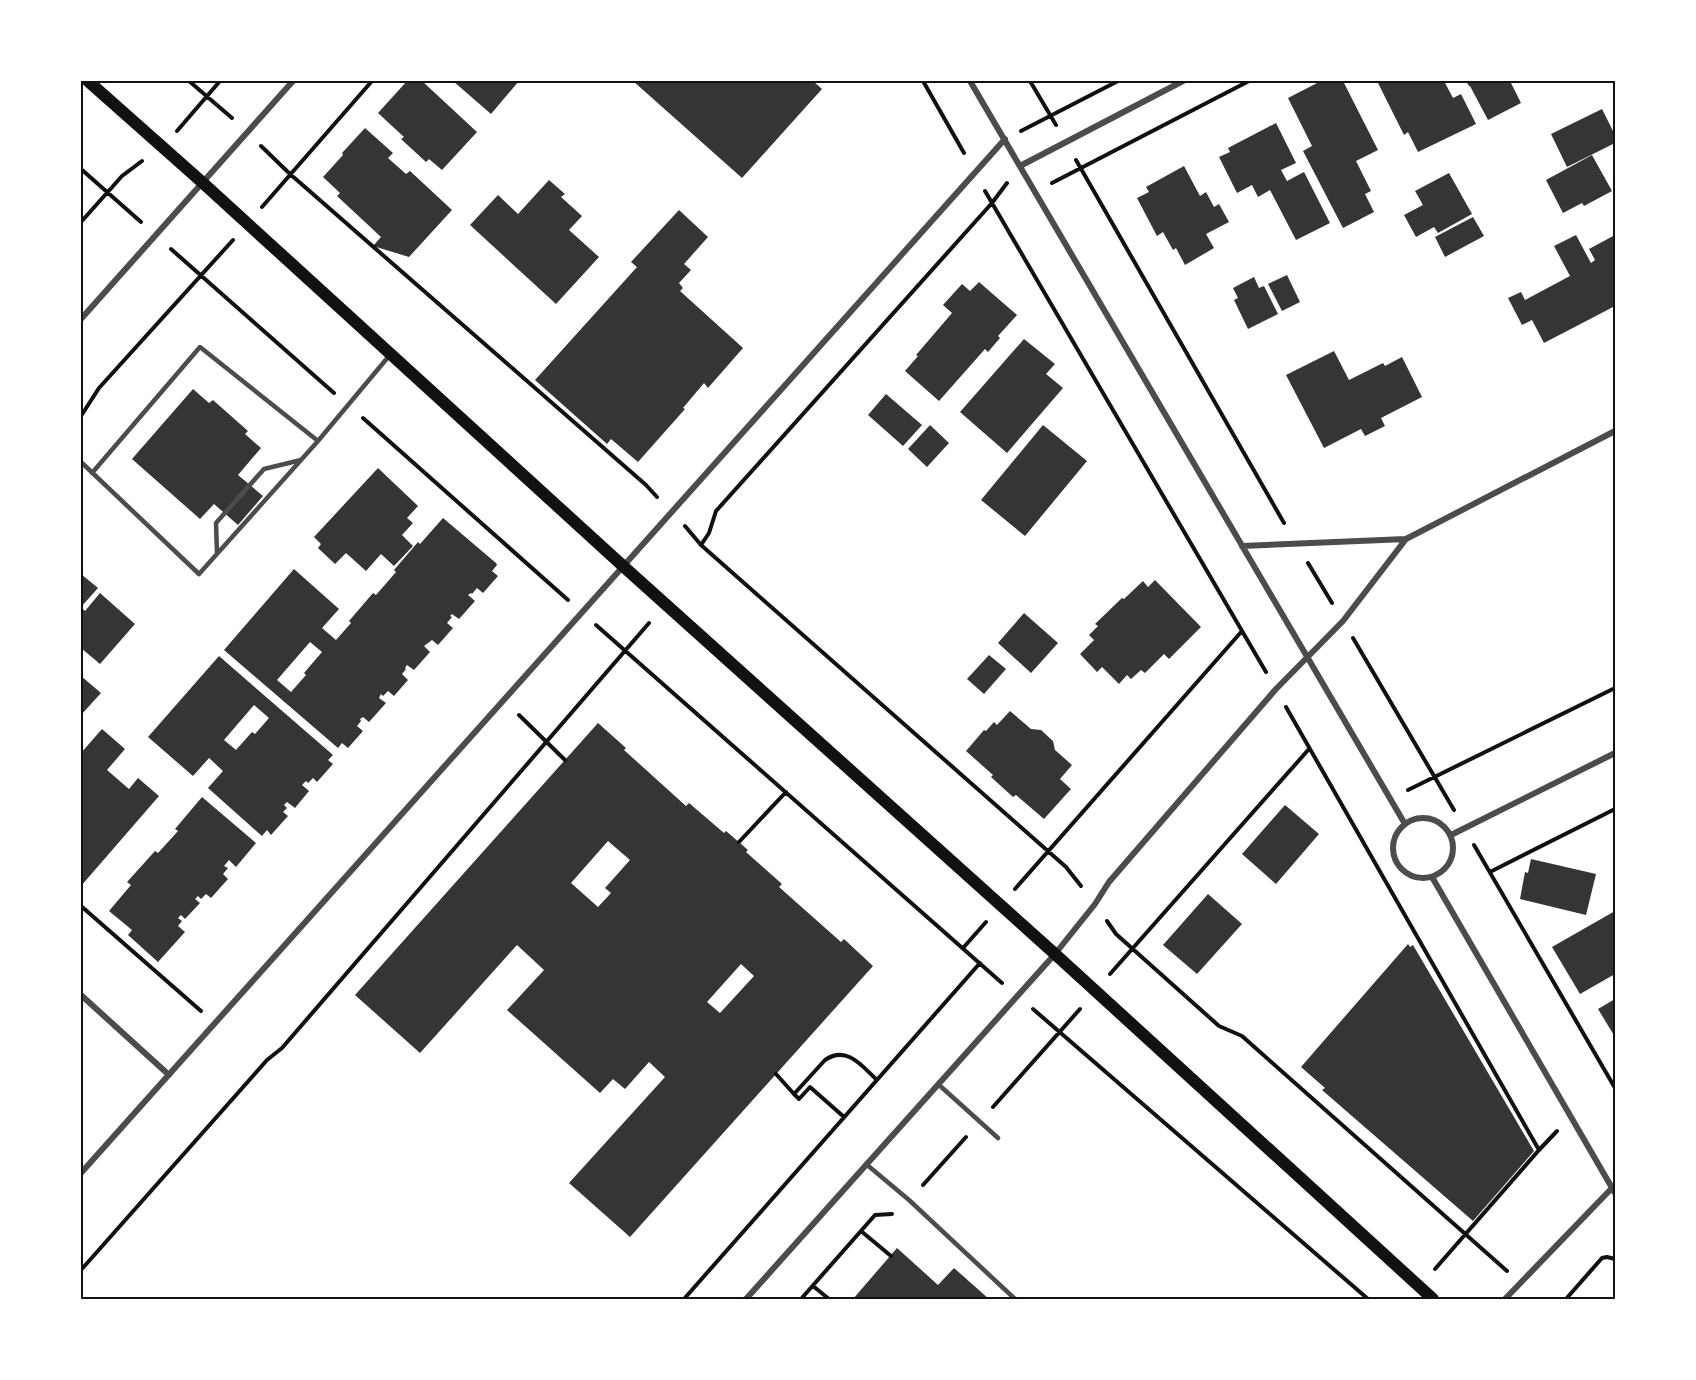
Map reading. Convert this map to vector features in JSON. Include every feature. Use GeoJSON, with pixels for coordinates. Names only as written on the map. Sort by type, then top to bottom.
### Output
{"type":"FeatureCollection","features":[{"type":"Feature","properties":{"kind":"main road"},"geometry":{"type":"LineString","coordinates":[[88,81],[1055,954],[1433,1299]]}},
{"type":"Feature","properties":{"kind":"street"},"geometry":{"type":"LineString","coordinates":[[81,320],[293,81]]}},
{"type":"Feature","properties":{"kind":"street"},"geometry":{"type":"LineString","coordinates":[[970,81],[1405,824]]}},
{"type":"Feature","properties":{"kind":"street"},"geometry":{"type":"LineString","coordinates":[[1020,166],[1183,81]]}},
{"type":"Feature","properties":{"kind":"street"},"geometry":{"type":"LineString","coordinates":[[81,1173],[1005,140]]}},
{"type":"Feature","properties":{"kind":"street"},"geometry":{"type":"LineString","coordinates":[[746,1299],[1055,954],[1095,904],[1109,882],[1276,689],[1343,621],[1406,539],[1615,431]]}},
{"type":"Feature","properties":{"kind":"street"},"geometry":{"type":"LineString","coordinates":[[1242,546],[1406,539]]}},
{"type":"Feature","properties":{"kind":"street"},"geometry":{"type":"LineString","coordinates":[[1451,835],[1615,753]]}},
{"type":"Feature","properties":{"kind":"street"},"geometry":{"type":"LineString","coordinates":[[1418,818],[1428,818],[1438,821],[1451,835],[1454,845],[1453,856],[1449,865],[1441,872],[1423,878],[1404,872],[1398,864],[1393,845],[1395,836],[1405,824],[1418,818]]}},
{"type":"Feature","properties":{"kind":"street"},"geometry":{"type":"LineString","coordinates":[[1432,876],[1614,1191],[1505,1299]]}},
{"type":"Feature","properties":{"kind":"street"},"geometry":{"type":"LineString","coordinates":[[81,995],[169,1075]]}},
{"type":"Feature","properties":{"kind":"lane"},"geometry":{"type":"LineString","coordinates":[[92,473],[200,347],[318,441]]}},
{"type":"Feature","properties":{"kind":"lane"},"geometry":{"type":"LineString","coordinates":[[81,462],[199,574],[318,441],[391,354]]}},
{"type":"Feature","properties":{"kind":"lane"},"geometry":{"type":"LineString","coordinates":[[217,553],[216,523],[264,469],[301,460]]}},
{"type":"Feature","properties":{"kind":"lane"},"geometry":{"type":"LineString","coordinates":[[938,1084],[998,1138]]}},
{"type":"Feature","properties":{"kind":"lane"},"geometry":{"type":"LineString","coordinates":[[866,1164],[909,1200],[1016,1299]]}},
{"type":"Feature","properties":{"kind":"path"},"geometry":{"type":"LineString","coordinates":[[189,81],[248,132],[290,174],[646,485],[701,545],[1066,867],[1116,934],[1219,1026],[1242,1036],[1520,1283]]}},
{"type":"Feature","properties":{"kind":"path"},"geometry":{"type":"LineString","coordinates":[[81,416],[99,388],[248,224],[372,81]]}},
{"type":"Feature","properties":{"kind":"path"},"geometry":{"type":"LineString","coordinates":[[923,81],[1276,689],[1539,1150]]}},
{"type":"Feature","properties":{"kind":"path"},"geometry":{"type":"LineString","coordinates":[[1030,81],[1295,542],[1465,828],[1615,1088]]}},
{"type":"Feature","properties":{"kind":"path"},"geometry":{"type":"LineString","coordinates":[[1005,140],[1118,81]]}},
{"type":"Feature","properties":{"kind":"path"},"geometry":{"type":"LineString","coordinates":[[1035,192],[1249,81]]}},
{"type":"Feature","properties":{"kind":"path"},"geometry":{"type":"LineString","coordinates":[[701,545],[709,532],[716,511],[992,203],[1020,166]]}},
{"type":"Feature","properties":{"kind":"path"},"geometry":{"type":"LineString","coordinates":[[81,169],[1017,996],[1368,1299]]}},
{"type":"Feature","properties":{"kind":"path"},"geometry":{"type":"LineString","coordinates":[[81,1270],[267,1060],[282,1048],[665,604]]}},
{"type":"Feature","properties":{"kind":"path"},"geometry":{"type":"LineString","coordinates":[[963,948],[1242,631]]}},
{"type":"Feature","properties":{"kind":"path"},"geometry":{"type":"LineString","coordinates":[[1390,798],[1615,688]]}},
{"type":"Feature","properties":{"kind":"path"},"geometry":{"type":"LineString","coordinates":[[503,700],[565,760]]}},
{"type":"Feature","properties":{"kind":"path"},"geometry":{"type":"LineString","coordinates":[[801,1299],[875,1215],[898,1213],[1309,749]]}},
{"type":"Feature","properties":{"kind":"path"},"geometry":{"type":"LineString","coordinates":[[739,842],[786,792]]}},
{"type":"Feature","properties":{"kind":"path"},"geometry":{"type":"LineString","coordinates":[[1490,872],[1615,809]]}},
{"type":"Feature","properties":{"kind":"path"},"geometry":{"type":"LineString","coordinates":[[81,906],[215,1023]]}},
{"type":"Feature","properties":{"kind":"path"},"geometry":{"type":"LineString","coordinates":[[684,1299],[980,963]]}},
{"type":"Feature","properties":{"kind":"path"},"geometry":{"type":"LineString","coordinates":[[794,1094],[831,1055],[852,1056],[877,1080]]}},
{"type":"Feature","properties":{"kind":"path"},"geometry":{"type":"LineString","coordinates":[[776,1074],[799,1099],[810,1087],[844,1117]]}},
{"type":"Feature","properties":{"kind":"path"},"geometry":{"type":"LineString","coordinates":[[1420,1287],[1571,1116]]}},
{"type":"Feature","properties":{"kind":"path"},"geometry":{"type":"LineString","coordinates":[[861,1232],[891,1256]]}},
{"type":"Feature","properties":{"kind":"path"},"geometry":{"type":"LineString","coordinates":[[1566,1299],[1602,1258],[1615,1259]]}},
{"type":"Feature","properties":{"kind":"path"},"geometry":{"type":"LineString","coordinates":[[813,1286],[829,1299]]}},
{"type":"Feature","properties":{"kind":"building"},"geometry":{"type":"Polygon","coordinates":[[[407,81],[422,81],[477,132],[442,170],[429,159],[426,162],[378,113],[407,81]]]}},
{"type":"Feature","properties":{"kind":"building"},"geometry":{"type":"Polygon","coordinates":[[[453,81],[519,81],[491,114],[453,81]]]}},
{"type":"Feature","properties":{"kind":"building"},"geometry":{"type":"Polygon","coordinates":[[[633,81],[813,81],[822,89],[742,178],[633,81]]]}},
{"type":"Feature","properties":{"kind":"building"},"geometry":{"type":"Polygon","coordinates":[[[1321,81],[1343,81],[1378,150],[1356,161],[1371,191],[1365,194],[1374,212],[1343,228],[1303,151],[1312,146],[1288,98],[1321,81]]]}},
{"type":"Feature","properties":{"kind":"building"},"geometry":{"type":"Polygon","coordinates":[[[1377,81],[1444,81],[1453,98],[1461,94],[1476,124],[1418,152],[1408,132],[1404,135],[1377,81]]]}},
{"type":"Feature","properties":{"kind":"building"},"geometry":{"type":"Polygon","coordinates":[[[1466,81],[1510,81],[1521,103],[1488,120],[1466,81]]]}},
{"type":"Feature","properties":{"kind":"building"},"geometry":{"type":"Polygon","coordinates":[[[1602,109],[1615,135],[1615,143],[1567,167],[1551,134],[1602,109]]]}},
{"type":"Feature","properties":{"kind":"building"},"geometry":{"type":"Polygon","coordinates":[[[1276,123],[1296,163],[1281,170],[1287,181],[1304,172],[1330,223],[1296,240],[1270,190],[1258,197],[1252,185],[1237,193],[1219,157],[1230,152],[1228,148],[1276,123]]]}},
{"type":"Feature","properties":{"kind":"building"},"geometry":{"type":"Polygon","coordinates":[[[365,128],[393,153],[388,158],[406,174],[410,171],[452,210],[409,257],[373,246],[381,237],[337,196],[340,193],[323,177],[365,128]]]}},
{"type":"Feature","properties":{"kind":"building"},"geometry":{"type":"Polygon","coordinates":[[[1592,155],[1612,191],[1584,206],[1582,203],[1563,213],[1546,180],[1592,155]]]}},
{"type":"Feature","properties":{"kind":"building"},"geometry":{"type":"Polygon","coordinates":[[[1184,166],[1200,196],[1206,192],[1214,207],[1219,204],[1229,222],[1206,234],[1214,248],[1185,265],[1176,248],[1173,250],[1163,232],[1157,236],[1137,198],[1149,192],[1146,187],[1184,166]]]}},
{"type":"Feature","properties":{"kind":"building"},"geometry":{"type":"Polygon","coordinates":[[[1449,173],[1472,214],[1438,233],[1434,227],[1416,237],[1404,215],[1423,205],[1415,191],[1449,173]]]}},
{"type":"Feature","properties":{"kind":"building"},"geometry":{"type":"Polygon","coordinates":[[[549,180],[565,194],[561,197],[582,216],[569,230],[599,257],[556,304],[470,225],[498,195],[518,214],[549,180]]]}},
{"type":"Feature","properties":{"kind":"building"},"geometry":{"type":"Polygon","coordinates":[[[679,210],[708,237],[684,264],[691,270],[679,283],[683,288],[680,291],[743,348],[708,388],[704,383],[683,408],[685,409],[638,462],[611,439],[607,444],[535,380],[637,267],[631,262],[679,210]]]}},
{"type":"Feature","properties":{"kind":"building"},"geometry":{"type":"Polygon","coordinates":[[[1473,217],[1484,236],[1445,257],[1435,237],[1473,217]]]}},
{"type":"Feature","properties":{"kind":"building"},"geometry":{"type":"Polygon","coordinates":[[[1576,235],[1591,263],[1595,260],[1589,249],[1615,235],[1615,306],[1544,343],[1532,320],[1522,325],[1508,298],[1521,292],[1525,300],[1570,276],[1554,246],[1576,235]]]}},
{"type":"Feature","properties":{"kind":"building"},"geometry":{"type":"Polygon","coordinates":[[[1287,275],[1300,302],[1282,311],[1268,284],[1287,275]]]}},
{"type":"Feature","properties":{"kind":"building"},"geometry":{"type":"Polygon","coordinates":[[[1254,277],[1259,288],[1264,286],[1278,314],[1248,329],[1234,300],[1238,298],[1233,288],[1254,277]]]}},
{"type":"Feature","properties":{"kind":"building"},"geometry":{"type":"Polygon","coordinates":[[[979,282],[1017,315],[998,336],[1000,338],[988,352],[985,349],[939,401],[905,371],[952,313],[943,305],[962,284],[970,291],[979,282]]]}},
{"type":"Feature","properties":{"kind":"building"},"geometry":{"type":"Polygon","coordinates":[[[1024,339],[1055,364],[1046,374],[1063,388],[1007,453],[960,412],[1024,339]]]}},
{"type":"Feature","properties":{"kind":"building"},"geometry":{"type":"Polygon","coordinates":[[[1334,351],[1349,380],[1383,363],[1385,366],[1402,357],[1422,397],[1381,418],[1385,426],[1365,436],[1361,429],[1324,448],[1286,375],[1334,351]]]}},
{"type":"Feature","properties":{"kind":"building"},"geometry":{"type":"Polygon","coordinates":[[[193,389],[209,403],[213,400],[248,431],[245,434],[261,448],[238,475],[263,496],[238,525],[214,504],[200,519],[132,459],[193,389]]]}},
{"type":"Feature","properties":{"kind":"building"},"geometry":{"type":"Polygon","coordinates":[[[886,394],[922,425],[903,446],[868,415],[886,394]]]}},
{"type":"Feature","properties":{"kind":"building"},"geometry":{"type":"Polygon","coordinates":[[[930,425],[949,443],[927,467],[908,449],[930,425]]]}},
{"type":"Feature","properties":{"kind":"building"},"geometry":{"type":"Polygon","coordinates":[[[1043,425],[1087,461],[1025,536],[981,500],[1043,425]]]}},
{"type":"Feature","properties":{"kind":"building"},"geometry":{"type":"Polygon","coordinates":[[[378,468],[418,506],[407,518],[413,523],[402,535],[413,546],[394,566],[381,554],[366,571],[346,553],[335,564],[318,548],[321,544],[314,537],[378,468]]]}},
{"type":"Feature","properties":{"kind":"building"},"geometry":{"type":"Polygon","coordinates":[[[443,518],[496,563],[492,571],[498,576],[483,593],[477,588],[468,595],[475,601],[459,619],[452,614],[450,616],[452,617],[447,623],[453,628],[438,645],[432,640],[424,646],[430,652],[414,670],[407,665],[402,674],[408,680],[394,696],[388,691],[383,696],[381,694],[379,698],[386,703],[369,722],[363,717],[360,719],[357,726],[363,731],[348,748],[342,743],[338,748],[224,650],[294,569],[339,609],[322,628],[336,640],[373,593],[376,595],[418,542],[420,544],[443,518]],[[310,642],[277,680],[291,692],[322,652],[310,642]]]}},
{"type":"Feature","properties":{"kind":"building"},"geometry":{"type":"Polygon","coordinates":[[[81,574],[98,588],[81,607],[81,574]]]}},
{"type":"Feature","properties":{"kind":"building"},"geometry":{"type":"Polygon","coordinates":[[[1155,580],[1201,627],[1169,659],[1164,654],[1145,673],[1141,670],[1131,679],[1127,675],[1119,684],[1102,667],[1097,672],[1080,654],[1094,640],[1089,635],[1098,626],[1095,624],[1143,581],[1148,587],[1155,580]]]}},
{"type":"Feature","properties":{"kind":"building"},"geometry":{"type":"Polygon","coordinates":[[[100,593],[135,624],[100,664],[81,648],[81,607],[85,611],[100,593]]]}},
{"type":"Feature","properties":{"kind":"building"},"geometry":{"type":"Polygon","coordinates":[[[1024,613],[1058,643],[1031,673],[998,643],[1024,613]]]}},
{"type":"Feature","properties":{"kind":"building"},"geometry":{"type":"Polygon","coordinates":[[[989,655],[1006,669],[984,694],[967,679],[989,655]]]}},
{"type":"Feature","properties":{"kind":"building"},"geometry":{"type":"Polygon","coordinates":[[[219,656],[333,755],[328,760],[333,764],[317,782],[313,778],[302,785],[309,791],[295,808],[287,802],[284,805],[287,808],[283,812],[288,816],[271,835],[267,830],[262,836],[208,788],[223,771],[209,758],[193,776],[148,737],[219,656]],[[254,705],[224,740],[236,750],[269,718],[254,705]]]}},
{"type":"Feature","properties":{"kind":"building"},"geometry":{"type":"Polygon","coordinates":[[[81,676],[101,693],[81,715],[81,676]]]}},
{"type":"Feature","properties":{"kind":"building"},"geometry":{"type":"Polygon","coordinates":[[[1010,711],[1031,729],[1041,730],[1053,741],[1055,750],[1072,765],[1060,779],[1071,789],[1044,819],[1016,795],[1013,797],[966,751],[984,730],[986,731],[994,722],[997,725],[1010,711]]]}},
{"type":"Feature","properties":{"kind":"building"},"geometry":{"type":"Polygon","coordinates":[[[598,723],[626,748],[624,750],[686,806],[689,803],[748,850],[746,852],[782,884],[779,887],[841,942],[844,939],[873,966],[630,1237],[569,1183],[665,1077],[649,1062],[625,1089],[613,1079],[600,1093],[507,1010],[544,970],[517,945],[420,1053],[355,995],[598,723]],[[608,841],[571,883],[598,907],[611,893],[605,888],[630,860],[608,841]],[[741,964],[707,1002],[720,1013],[754,976],[741,964]]]}},
{"type":"Feature","properties":{"kind":"building"},"geometry":{"type":"Polygon","coordinates":[[[102,729],[125,749],[107,770],[129,789],[138,778],[159,796],[81,886],[81,753],[102,729]]]}},
{"type":"Feature","properties":{"kind":"building"},"geometry":{"type":"Polygon","coordinates":[[[202,797],[256,843],[236,867],[229,860],[224,866],[228,868],[223,874],[228,879],[211,898],[206,894],[201,899],[198,896],[195,899],[200,903],[185,919],[181,915],[178,918],[182,921],[178,926],[185,932],[158,962],[128,935],[132,930],[109,911],[131,885],[127,882],[155,851],[158,853],[178,831],[175,829],[202,797]]]}},
{"type":"Feature","properties":{"kind":"building"},"geometry":{"type":"Polygon","coordinates":[[[1285,805],[1319,834],[1276,884],[1242,854],[1285,805]]]}},
{"type":"Feature","properties":{"kind":"building"},"geometry":{"type":"Polygon","coordinates":[[[1531,859],[1596,874],[1586,915],[1520,899],[1525,872],[1528,873],[1531,859]]]}},
{"type":"Feature","properties":{"kind":"building"},"geometry":{"type":"Polygon","coordinates":[[[1208,894],[1242,924],[1197,974],[1163,945],[1208,894]]]}},
{"type":"Feature","properties":{"kind":"building"},"geometry":{"type":"Polygon","coordinates":[[[1615,911],[1615,974],[1580,994],[1552,947],[1615,911]]]}},
{"type":"Feature","properties":{"kind":"building"},"geometry":{"type":"Polygon","coordinates":[[[1408,944],[1410,947],[1413,945],[1534,1151],[1473,1221],[1322,1090],[1325,1088],[1301,1067],[1408,944]]]}},
{"type":"Feature","properties":{"kind":"building"},"geometry":{"type":"Polygon","coordinates":[[[1615,999],[1615,1037],[1598,1009],[1615,999]]]}},
{"type":"Feature","properties":{"kind":"building"},"geometry":{"type":"Polygon","coordinates":[[[897,1248],[938,1285],[954,1268],[989,1299],[853,1299],[897,1248]]]}}]}
